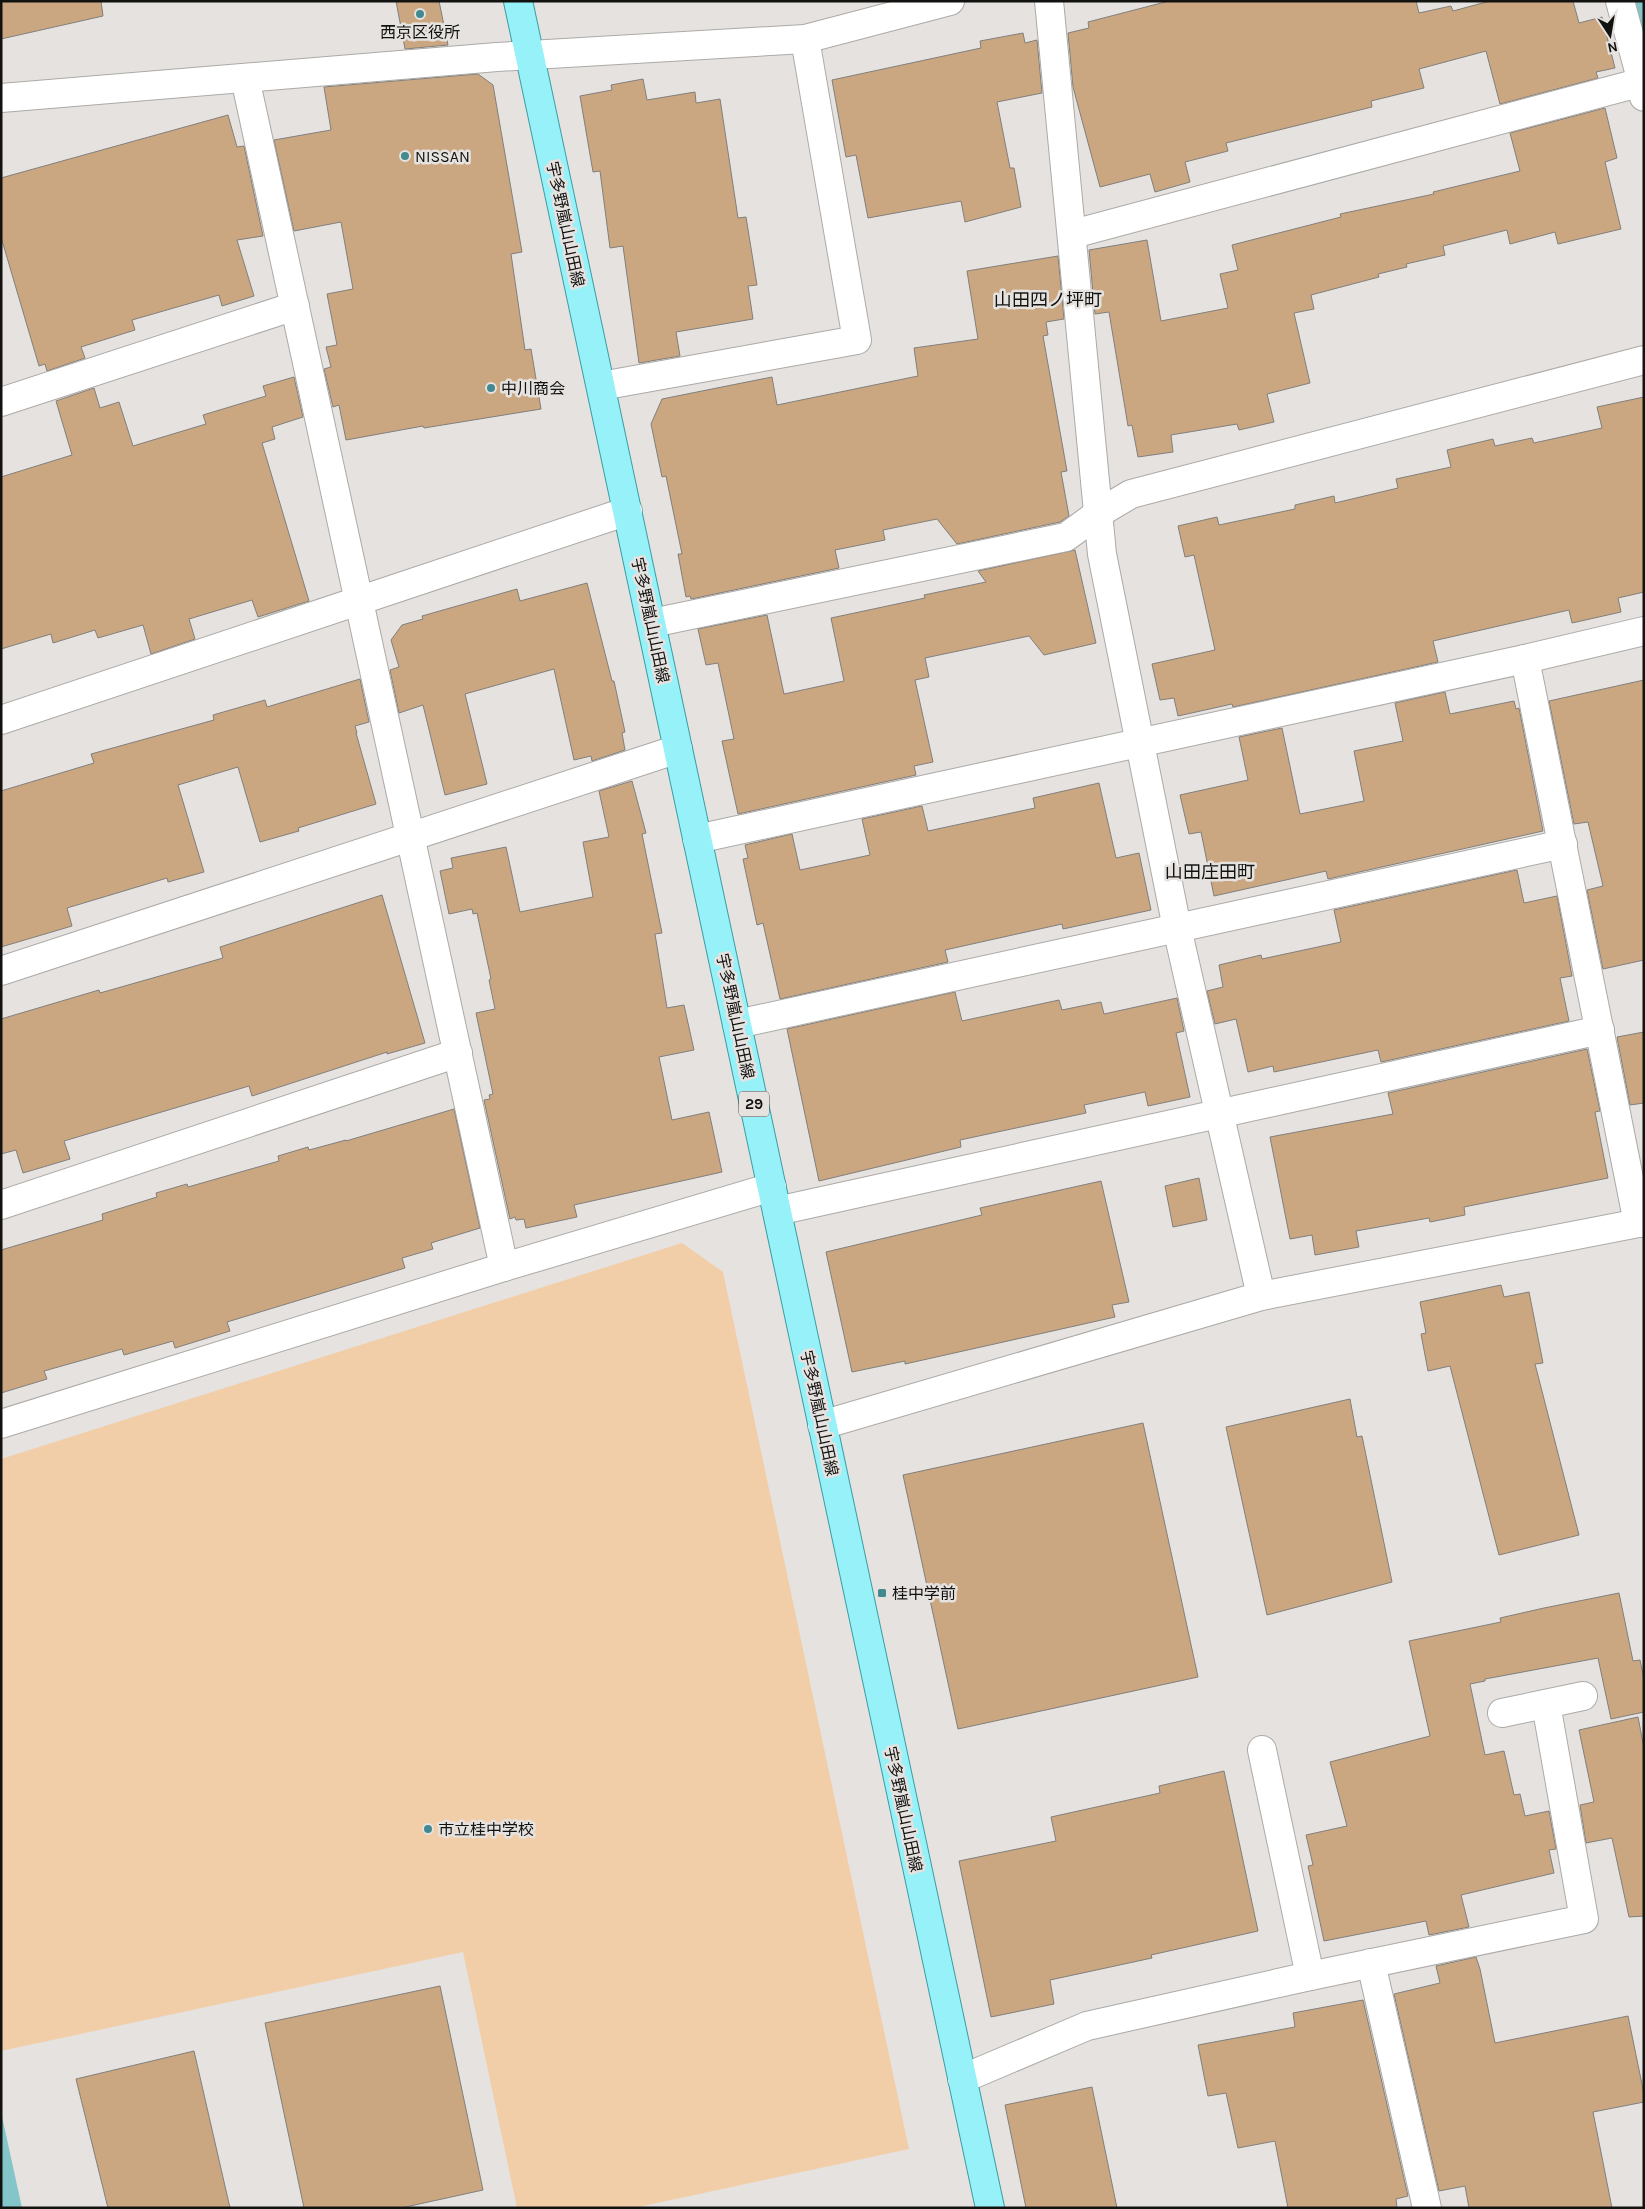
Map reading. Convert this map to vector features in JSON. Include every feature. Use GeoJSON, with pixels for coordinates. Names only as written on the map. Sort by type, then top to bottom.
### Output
{"type":"FeatureCollection","features":[{"type":"Feature","properties":{"kind":"main road","name":"宇多野嵐山山田線"},"geometry":{"type":"LineString","coordinates":[[518,1],[990,2208]]}},
{"type":"Feature","properties":{"kind":"street"},"geometry":{"type":"LineString","coordinates":[[1,98],[497,58],[805,39],[875,10],[950,1]]}},
{"type":"Feature","properties":{"kind":"street"},"geometry":{"type":"LineString","coordinates":[[1049,1],[1073,234],[1102,554],[1177,928],[1261,1296]]}},
{"type":"Feature","properties":{"kind":"street"},"geometry":{"type":"LineString","coordinates":[[1073,234],[1643,89],[1620,1]]}},
{"type":"Feature","properties":{"kind":"street"},"geometry":{"type":"LineString","coordinates":[[601,386],[857,340],[805,39]]}},
{"type":"Feature","properties":{"kind":"street"},"geometry":{"type":"LineString","coordinates":[[245,78],[504,1267]]}},
{"type":"Feature","properties":{"kind":"street"},"geometry":{"type":"LineString","coordinates":[[1,402],[295,306]]}},
{"type":"Feature","properties":{"kind":"street"},"geometry":{"type":"LineString","coordinates":[[652,623],[1066,537],[1098,513],[1130,494],[1644,360]]}},
{"type":"Feature","properties":{"kind":"street"},"geometry":{"type":"LineString","coordinates":[[1,720],[628,512]]}},
{"type":"Feature","properties":{"kind":"street"},"geometry":{"type":"LineString","coordinates":[[697,839],[1141,744],[1644,631]]}},
{"type":"Feature","properties":{"kind":"street"},"geometry":{"type":"LineString","coordinates":[[822,1425],[1261,1296],[1641,1222],[1525,659]]}},
{"type":"Feature","properties":{"kind":"street"},"geometry":{"type":"LineString","coordinates":[[1,971],[678,749]]}},
{"type":"Feature","properties":{"kind":"street"},"geometry":{"type":"LineString","coordinates":[[737,1024],[1562,844]]}},
{"type":"Feature","properties":{"kind":"street"},"geometry":{"type":"LineString","coordinates":[[1,1424],[504,1267],[774,1199],[1220,1114],[1600,1030]]}},
{"type":"Feature","properties":{"kind":"street"},"geometry":{"type":"LineString","coordinates":[[1,1205],[458,1053]]}},
{"type":"Feature","properties":{"kind":"street"},"geometry":{"type":"LineString","coordinates":[[1502,1713],[1583,1696]]}},
{"type":"Feature","properties":{"kind":"street"},"geometry":{"type":"LineString","coordinates":[[962,2079],[1087,2026],[1310,1976],[1584,1920],[1546,1704]]}},
{"type":"Feature","properties":{"kind":"street"},"geometry":{"type":"LineString","coordinates":[[1262,1750],[1310,1976]]}},
{"type":"Feature","properties":{"kind":"street"},"geometry":{"type":"LineString","coordinates":[[1371,1963],[1427,2208]]}},
{"type":"Feature","properties":{"kind":"shaded area","name":"市立桂中学校"},"geometry":{"type":"Polygon","coordinates":[[[682,1243],[723,1272],[909,2149],[634,2208],[517,2208],[463,1952],[1,2051],[1,1459],[682,1243]]]}},
{"type":"Feature","properties":{"kind":"water"},"geometry":{"type":"Polygon","coordinates":[[[1,2112],[22,2208],[1,2208],[1,2112]]]}},
{"type":"Feature","properties":{"kind":"building"},"geometry":{"type":"Polygon","coordinates":[[[1,1],[101,1],[103,16],[1,39],[1,1]]]}},
{"type":"Feature","properties":{"kind":"building"},"geometry":{"type":"Polygon","coordinates":[[[396,1],[439,1],[448,45],[405,49],[396,1]]]}},
{"type":"Feature","properties":{"kind":"building"},"geometry":{"type":"Polygon","coordinates":[[[1169,1],[1416,1],[1419,13],[1451,6],[1453,11],[1490,1],[1573,1],[1579,23],[1602,17],[1615,68],[1596,72],[1598,78],[1500,104],[1486,51],[1419,69],[1424,88],[1371,101],[1372,107],[1226,143],[1228,151],[1185,162],[1190,182],[1155,192],[1150,174],[1100,187],[1073,87],[1068,33],[1089,28],[1088,22],[1169,1]]]}},
{"type":"Feature","properties":{"kind":"building"},"geometry":{"type":"Polygon","coordinates":[[[1023,33],[1025,43],[1037,40],[1042,93],[997,102],[1010,168],[1014,168],[1021,207],[965,222],[961,201],[868,218],[856,155],[846,157],[832,80],[981,48],[980,41],[1023,33]]]}},
{"type":"Feature","properties":{"kind":"building"},"geometry":{"type":"Polygon","coordinates":[[[478,74],[493,85],[522,252],[511,254],[525,350],[531,349],[541,409],[424,428],[423,426],[346,440],[339,405],[333,407],[324,369],[331,367],[326,347],[337,345],[327,294],[353,289],[341,222],[294,231],[274,140],[331,130],[324,87],[478,74]]]}},
{"type":"Feature","properties":{"kind":"building"},"geometry":{"type":"Polygon","coordinates":[[[643,79],[647,100],[695,92],[696,103],[720,99],[738,218],[746,217],[757,285],[748,286],[753,319],[676,332],[680,356],[639,363],[623,246],[610,248],[600,171],[593,172],[580,96],[612,90],[611,85],[643,79]]]}},
{"type":"Feature","properties":{"kind":"building"},"geometry":{"type":"Polygon","coordinates":[[[1605,108],[1617,158],[1605,162],[1621,229],[1558,244],[1555,232],[1510,244],[1507,230],[1443,246],[1445,255],[1406,264],[1407,267],[1378,274],[1379,277],[1311,295],[1314,309],[1294,313],[1310,383],[1267,394],[1274,422],[1239,430],[1237,424],[1171,435],[1173,452],[1138,457],[1132,425],[1128,426],[1109,312],[1095,314],[1089,250],[1147,240],[1161,321],[1228,308],[1220,274],[1238,270],[1232,245],[1341,217],[1340,214],[1434,194],[1433,192],[1520,171],[1510,133],[1605,108]]]}},
{"type":"Feature","properties":{"kind":"building"},"geometry":{"type":"Polygon","coordinates":[[[228,115],[237,147],[244,146],[263,236],[237,240],[254,296],[222,306],[219,295],[132,320],[135,330],[81,347],[85,358],[47,371],[45,364],[39,366],[1,237],[1,178],[228,115]]]}},
{"type":"Feature","properties":{"kind":"building"},"geometry":{"type":"Polygon","coordinates":[[[1058,256],[1064,319],[1046,322],[1048,335],[1043,336],[1067,471],[1061,472],[1069,516],[1060,522],[957,544],[937,519],[883,530],[885,540],[835,550],[839,568],[691,599],[690,596],[686,597],[678,554],[682,554],[666,476],[662,477],[651,424],[662,399],[772,377],[777,405],[918,376],[914,348],[978,339],[967,271],[1058,256]]]}},
{"type":"Feature","properties":{"kind":"building"},"geometry":{"type":"Polygon","coordinates":[[[294,377],[303,417],[272,427],[275,439],[262,443],[309,601],[258,617],[252,600],[189,619],[195,639],[151,654],[143,625],[98,638],[95,630],[53,643],[51,634],[1,649],[1,477],[72,455],[56,401],[94,388],[100,408],[119,402],[133,446],[206,424],[203,415],[266,396],[263,386],[294,377]]]}},
{"type":"Feature","properties":{"kind":"building"},"geometry":{"type":"Polygon","coordinates":[[[1644,397],[1644,592],[1618,598],[1621,612],[1572,623],[1569,610],[1433,641],[1438,662],[1233,707],[1232,704],[1178,716],[1174,698],[1160,700],[1152,664],[1215,650],[1194,555],[1185,557],[1178,526],[1217,517],[1219,525],[1295,509],[1295,505],[1334,496],[1335,503],[1398,488],[1396,479],[1451,467],[1447,450],[1493,439],[1495,446],[1532,438],[1534,443],[1602,428],[1597,407],[1644,397]]]}},
{"type":"Feature","properties":{"kind":"building"},"geometry":{"type":"Polygon","coordinates":[[[1075,550],[1096,643],[1044,655],[1029,636],[925,658],[929,677],[915,680],[933,762],[914,766],[916,775],[738,814],[722,741],[734,739],[718,663],[706,665],[698,629],[767,615],[784,694],[844,681],[831,618],[925,598],[924,595],[986,582],[978,571],[1075,550]]]}},
{"type":"Feature","properties":{"kind":"building"},"geometry":{"type":"Polygon","coordinates":[[[587,583],[612,681],[614,681],[625,732],[622,733],[625,750],[592,761],[591,756],[574,760],[554,669],[465,694],[487,784],[445,795],[423,705],[399,713],[390,670],[399,667],[391,640],[402,625],[423,619],[422,616],[517,589],[520,601],[587,583]]]}},
{"type":"Feature","properties":{"kind":"building"},"geometry":{"type":"Polygon","coordinates":[[[360,679],[369,722],[355,726],[376,804],[298,828],[299,831],[260,842],[238,767],[178,785],[204,872],[168,882],[167,878],[67,908],[72,926],[1,947],[1,791],[94,763],[91,754],[214,720],[213,715],[265,700],[267,707],[360,679]]]}},
{"type":"Feature","properties":{"kind":"building"},"geometry":{"type":"Polygon","coordinates":[[[1644,680],[1644,960],[1603,969],[1587,890],[1603,886],[1588,822],[1574,824],[1549,701],[1644,680]]]}},
{"type":"Feature","properties":{"kind":"building"},"geometry":{"type":"Polygon","coordinates":[[[1445,692],[1450,714],[1514,701],[1516,709],[1519,708],[1543,831],[1328,879],[1326,871],[1214,896],[1201,832],[1189,834],[1180,795],[1248,780],[1239,737],[1282,728],[1300,814],[1364,801],[1354,751],[1403,741],[1395,703],[1445,692]]]}},
{"type":"Feature","properties":{"kind":"building"},"geometry":{"type":"Polygon","coordinates":[[[632,781],[646,833],[642,834],[662,933],[655,934],[667,1008],[684,1005],[694,1050],[659,1057],[672,1120],[709,1112],[722,1172],[574,1205],[577,1217],[526,1228],[524,1219],[516,1220],[515,1217],[510,1219],[484,1100],[490,1099],[489,1095],[493,1094],[476,1013],[495,1009],[489,980],[491,979],[477,913],[473,914],[472,909],[449,914],[440,871],[453,868],[451,858],[506,847],[520,912],[593,897],[583,842],[609,837],[599,791],[632,781]]]}},
{"type":"Feature","properties":{"kind":"building"},"geometry":{"type":"Polygon","coordinates":[[[1099,783],[1116,858],[1139,853],[1151,910],[1063,929],[1062,924],[945,950],[948,962],[780,999],[763,923],[757,925],[743,859],[748,858],[745,845],[792,834],[800,870],[870,855],[862,819],[922,806],[928,831],[1035,808],[1033,798],[1099,783]]]}},
{"type":"Feature","properties":{"kind":"building"},"geometry":{"type":"Polygon","coordinates":[[[1517,870],[1524,903],[1557,896],[1572,976],[1560,978],[1569,1021],[1381,1062],[1378,1050],[1274,1072],[1273,1066],[1248,1072],[1236,1019],[1215,1024],[1207,991],[1223,987],[1219,965],[1261,955],[1262,959],[1341,942],[1334,910],[1517,870]]]}},
{"type":"Feature","properties":{"kind":"building"},"geometry":{"type":"Polygon","coordinates":[[[382,895],[425,1043],[387,1054],[387,1052],[252,1096],[249,1086],[64,1141],[70,1159],[23,1173],[16,1150],[1,1154],[1,1019],[99,990],[100,993],[223,958],[220,947],[382,895]]]}},
{"type":"Feature","properties":{"kind":"building"},"geometry":{"type":"Polygon","coordinates":[[[955,992],[962,1021],[1059,1000],[1062,1010],[1101,1002],[1104,1014],[1177,998],[1184,1031],[1176,1033],[1190,1097],[1148,1106],[1145,1092],[1084,1105],[1086,1113],[960,1140],[961,1147],[819,1181],[787,1029],[955,992]]]}},
{"type":"Feature","properties":{"kind":"building"},"geometry":{"type":"Polygon","coordinates":[[[1644,1032],[1644,1103],[1630,1105],[1617,1037],[1644,1032]]]}},
{"type":"Feature","properties":{"kind":"building"},"geometry":{"type":"Polygon","coordinates":[[[1587,1049],[1600,1111],[1595,1112],[1608,1178],[1464,1207],[1465,1215],[1430,1222],[1429,1218],[1356,1231],[1359,1247],[1315,1255],[1312,1235],[1290,1239],[1270,1137],[1393,1114],[1388,1093],[1587,1049]]]}},
{"type":"Feature","properties":{"kind":"building"},"geometry":{"type":"Polygon","coordinates":[[[454,1109],[480,1228],[431,1243],[433,1249],[402,1258],[405,1268],[227,1322],[230,1331],[175,1348],[173,1341],[124,1355],[122,1349],[44,1371],[47,1379],[1,1393],[1,1250],[103,1220],[102,1214],[157,1197],[156,1193],[187,1184],[188,1187],[279,1161],[278,1156],[308,1147],[309,1150],[346,1141],[454,1109]]]}},
{"type":"Feature","properties":{"kind":"building"},"geometry":{"type":"Polygon","coordinates":[[[1199,1178],[1207,1220],[1173,1227],[1165,1186],[1199,1178]]]}},
{"type":"Feature","properties":{"kind":"building"},"geometry":{"type":"Polygon","coordinates":[[[1101,1181],[1129,1302],[1112,1305],[1115,1317],[905,1364],[905,1361],[852,1372],[826,1252],[982,1215],[980,1208],[1101,1181]]]}},
{"type":"Feature","properties":{"kind":"building"},"geometry":{"type":"Polygon","coordinates":[[[1501,1285],[1504,1297],[1529,1292],[1543,1363],[1535,1364],[1579,1535],[1499,1555],[1450,1366],[1428,1371],[1421,1334],[1426,1333],[1420,1302],[1501,1285]]]}},
{"type":"Feature","properties":{"kind":"building"},"geometry":{"type":"Polygon","coordinates":[[[1350,1399],[1357,1437],[1362,1436],[1392,1582],[1267,1615],[1226,1427],[1350,1399]]]}},
{"type":"Feature","properties":{"kind":"building"},"geometry":{"type":"Polygon","coordinates":[[[1143,1423],[1198,1677],[958,1729],[903,1475],[1143,1423]]]}},
{"type":"Feature","properties":{"kind":"building"},"geometry":{"type":"Polygon","coordinates":[[[1619,1593],[1633,1661],[1640,1660],[1644,1679],[1644,1712],[1611,1719],[1598,1658],[1485,1679],[1485,1681],[1470,1684],[1485,1755],[1504,1751],[1514,1795],[1520,1794],[1525,1816],[1549,1811],[1556,1849],[1549,1850],[1554,1873],[1461,1895],[1469,1927],[1429,1935],[1426,1921],[1324,1941],[1308,1866],[1313,1865],[1306,1835],[1347,1826],[1330,1762],[1430,1736],[1409,1641],[1501,1622],[1500,1618],[1619,1593]]]}},
{"type":"Feature","properties":{"kind":"building"},"geometry":{"type":"Polygon","coordinates":[[[1638,1717],[1644,1748],[1644,1916],[1629,1917],[1612,1838],[1586,1843],[1580,1805],[1594,1802],[1579,1730],[1638,1717]]]}},
{"type":"Feature","properties":{"kind":"building"},"geometry":{"type":"Polygon","coordinates":[[[1224,1771],[1258,1931],[1151,1955],[1152,1958],[1050,1980],[1054,2004],[991,2017],[959,1861],[1056,1841],[1051,1817],[1160,1793],[1159,1786],[1224,1771]]]}},
{"type":"Feature","properties":{"kind":"building"},"geometry":{"type":"Polygon","coordinates":[[[1476,1957],[1495,2043],[1628,2016],[1644,2102],[1593,2112],[1612,2208],[1469,2208],[1465,2186],[1439,2191],[1394,1994],[1440,1983],[1436,1966],[1476,1957]]]}},
{"type":"Feature","properties":{"kind":"building"},"geometry":{"type":"Polygon","coordinates":[[[440,1986],[483,2190],[401,2208],[304,2208],[265,2023],[440,1986]]]}},
{"type":"Feature","properties":{"kind":"building"},"geometry":{"type":"Polygon","coordinates":[[[1363,2000],[1408,2196],[1396,2199],[1397,2208],[1288,2208],[1275,2141],[1238,2148],[1226,2093],[1208,2096],[1198,2045],[1295,2027],[1293,2013],[1363,2000]]]}},
{"type":"Feature","properties":{"kind":"building"},"geometry":{"type":"Polygon","coordinates":[[[194,2051],[230,2208],[108,2208],[76,2079],[194,2051]]]}},
{"type":"Feature","properties":{"kind":"building"},"geometry":{"type":"Polygon","coordinates":[[[1092,2087],[1117,2208],[1026,2208],[1005,2105],[1092,2087]]]}},
{"type":"Feature","properties":{"kind":"waterway"},"geometry":{"type":"LineString","coordinates":[[1639,1],[1644,21]]}},
{"type":"Feature","properties":{"kind":"place","name":"西京区役所"},"geometry":{"type":"Point","coordinates":[420,14]}},
{"type":"Feature","properties":{"kind":"place","name":"NISSAN"},"geometry":{"type":"Point","coordinates":[405,156]}},
{"type":"Feature","properties":{"kind":"place","name":"中川商会"},"geometry":{"type":"Point","coordinates":[491,388]}},
{"type":"Feature","properties":{"kind":"place","name":"桂中学前"},"geometry":{"type":"Point","coordinates":[882,1593]}},
{"type":"Feature","properties":{"kind":"place","name":"市立桂中学校"},"geometry":{"type":"Point","coordinates":[428,1829]}},
{"type":"Feature","properties":{"kind":"district","name":"山田四ノ坪町"},"geometry":{"type":"Point","coordinates":[1048,300]}},
{"type":"Feature","properties":{"kind":"district","name":"山田庄田町"},"geometry":{"type":"Point","coordinates":[1210,872]}}]}
